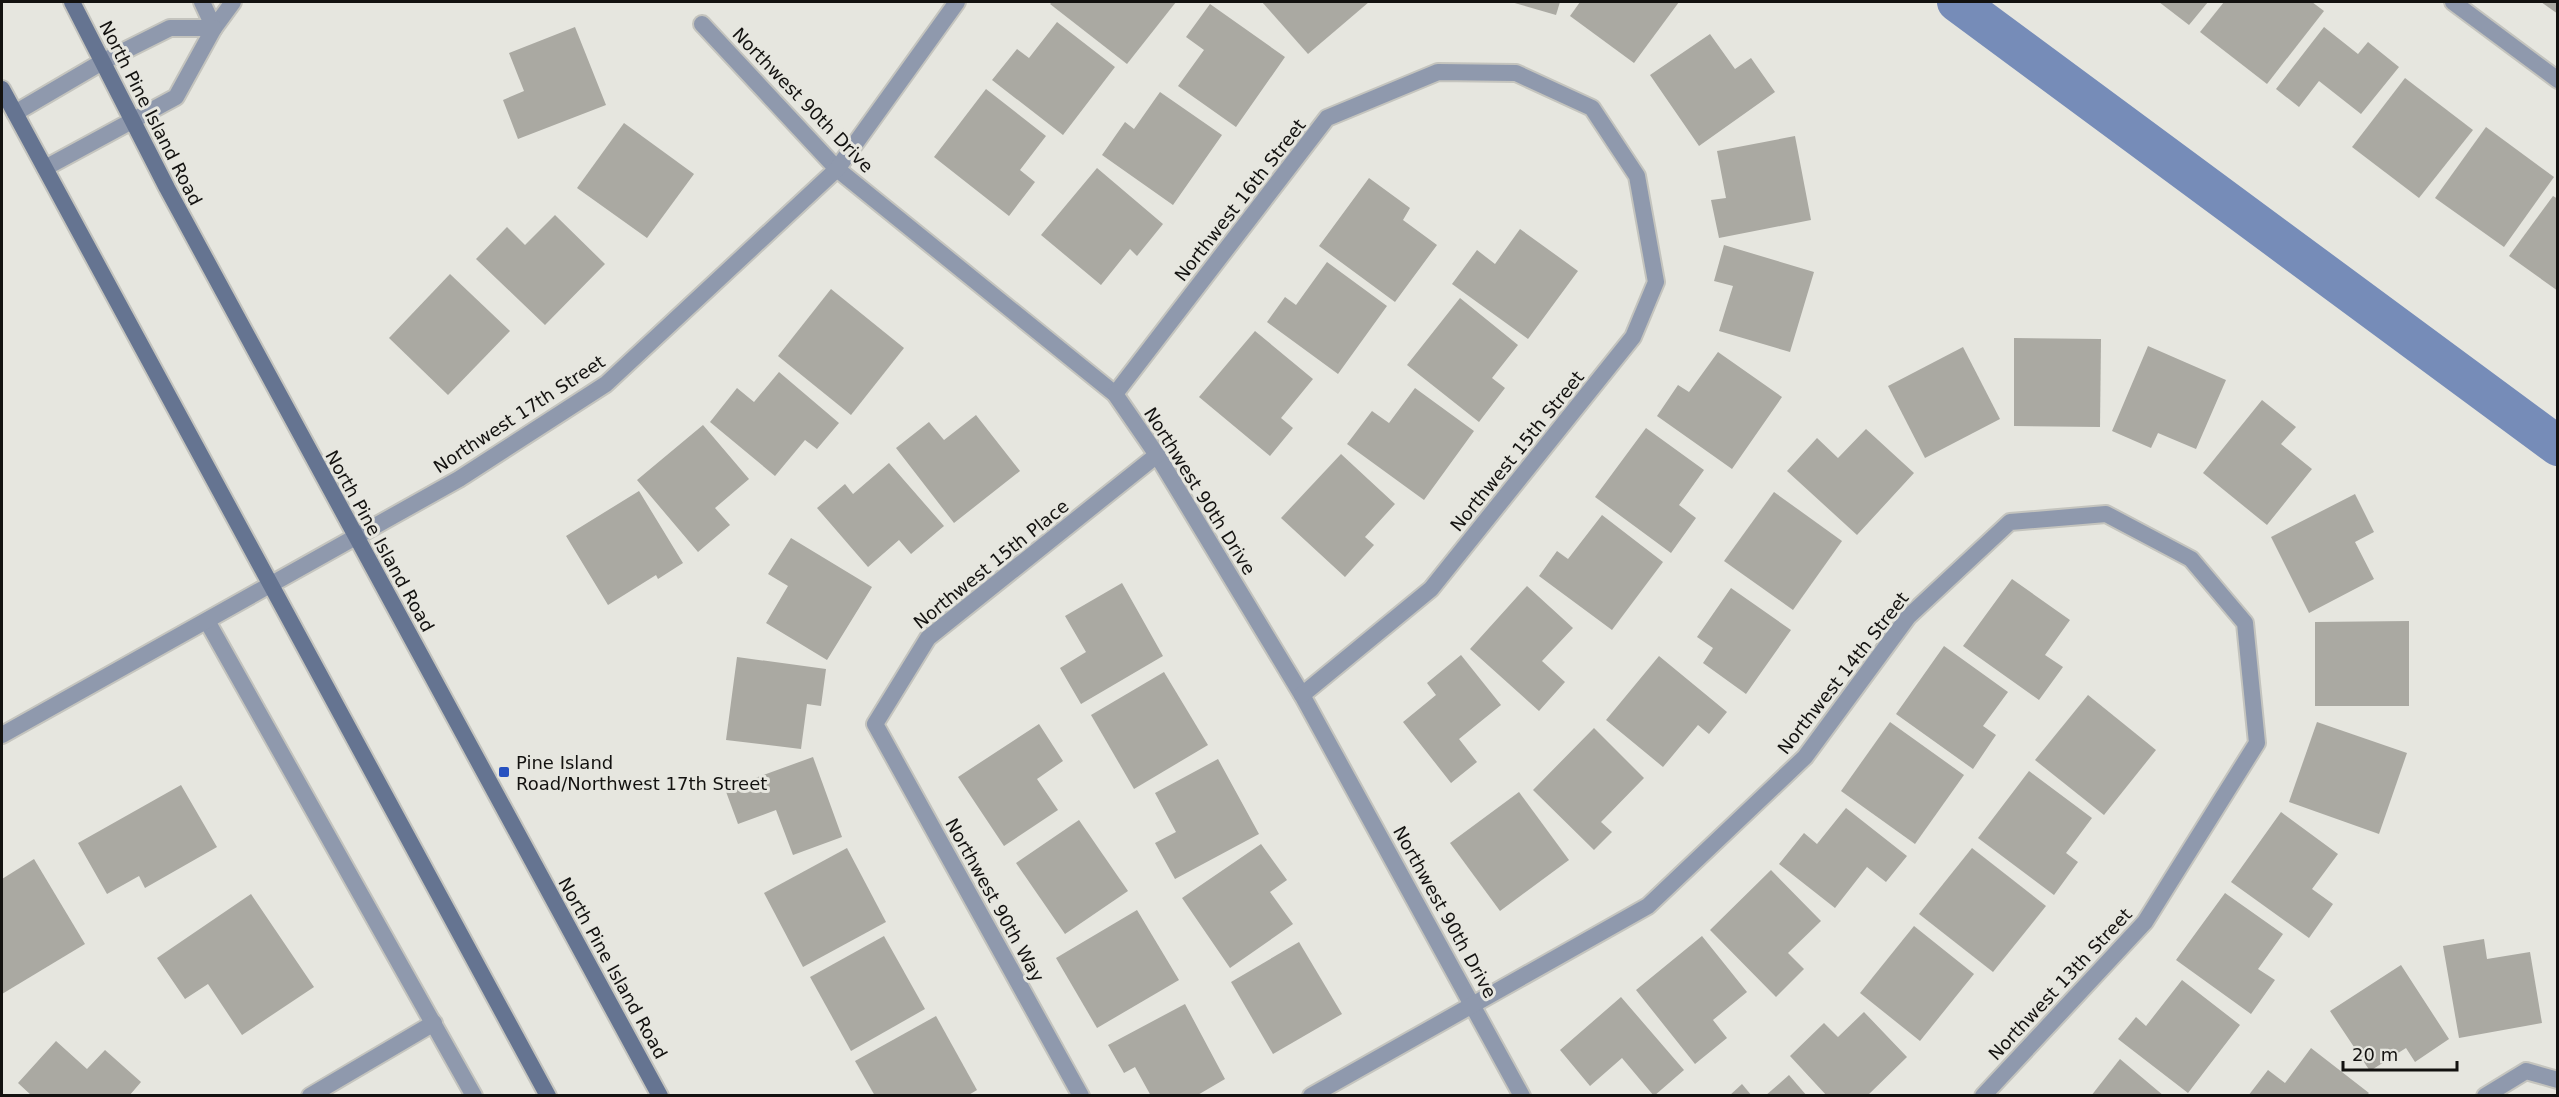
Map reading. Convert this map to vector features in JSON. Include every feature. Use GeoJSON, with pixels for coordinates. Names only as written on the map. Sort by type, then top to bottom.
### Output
{"type":"FeatureCollection","features":[{"type":"Feature","properties":{"kind":"main road","name":"North Pine Island Road"},"geometry":{"type":"LineString","coordinates":[[72,2],[167,188],[660,1095]]}},
{"type":"Feature","properties":{"kind":"main road"},"geometry":{"type":"LineString","coordinates":[[2,89],[548,1095]]}},
{"type":"Feature","properties":{"kind":"street"},"geometry":{"type":"LineString","coordinates":[[202,2],[214,27]]}},
{"type":"Feature","properties":{"kind":"street"},"geometry":{"type":"LineString","coordinates":[[45,168],[176,97],[214,27],[233,2]]}},
{"type":"Feature","properties":{"kind":"street","name":"Northwest 17th Street"},"geometry":{"type":"LineString","coordinates":[[2,735],[459,479],[606,384],[837,169],[957,2]]}},
{"type":"Feature","properties":{"kind":"street"},"geometry":{"type":"LineString","coordinates":[[2453,2],[2558,80]]}},
{"type":"Feature","properties":{"kind":"street","name":"Northwest 90th Drive"},"geometry":{"type":"LineString","coordinates":[[702,24],[837,169],[1115,394],[1156,455],[1302,695],[1473,1002],[1522,1095]]}},
{"type":"Feature","properties":{"kind":"street"},"geometry":{"type":"LineString","coordinates":[[15,113],[102,62],[170,28],[214,27]]}},
{"type":"Feature","properties":{"kind":"street","name":"Northwest 16th Street"},"geometry":{"type":"LineString","coordinates":[[1115,394],[1327,118],[1438,72],[1516,73],[1592,108],[1636,176]]}},
{"type":"Feature","properties":{"kind":"street","name":"Northwest 15th Street"},"geometry":{"type":"LineString","coordinates":[[1302,695],[1431,590],[1633,337],[1656,282],[1636,176]]}},
{"type":"Feature","properties":{"kind":"street","name":"Northwest 15th Place"},"geometry":{"type":"LineString","coordinates":[[874,724],[928,638],[1156,455]]}},
{"type":"Feature","properties":{"kind":"street","name":"Northwest 14th Street"},"geometry":{"type":"LineString","coordinates":[[1311,1095],[1473,1002],[1648,906],[1806,757],[1908,617],[2010,522],[2106,514],[2191,559],[2245,623],[2257,743]]}},
{"type":"Feature","properties":{"kind":"street"},"geometry":{"type":"LineString","coordinates":[[207,621],[474,1095]]}},
{"type":"Feature","properties":{"kind":"street","name":"Northwest 90th Way"},"geometry":{"type":"LineString","coordinates":[[874,724],[1081,1095]]}},
{"type":"Feature","properties":{"kind":"street","name":"Northwest 13th Street"},"geometry":{"type":"LineString","coordinates":[[1983,1095],[2145,922],[2257,743]]}},
{"type":"Feature","properties":{"kind":"street"},"geometry":{"type":"LineString","coordinates":[[310,1095],[434,1023]]}},
{"type":"Feature","properties":{"kind":"street"},"geometry":{"type":"LineString","coordinates":[[2485,1095],[2526,1071],[2558,1080]]}},
{"type":"Feature","properties":{"kind":"building"},"geometry":{"type":"Polygon","coordinates":[[[1052,2],[1176,2],[1127,64],[1050,4],[1052,2]]]}},
{"type":"Feature","properties":{"kind":"building"},"geometry":{"type":"Polygon","coordinates":[[[1262,2],[1369,2],[1308,54],[1262,2]]]}},
{"type":"Feature","properties":{"kind":"building"},"geometry":{"type":"Polygon","coordinates":[[[1511,2],[1560,2],[1556,15],[1511,2]]]}},
{"type":"Feature","properties":{"kind":"building"},"geometry":{"type":"Polygon","coordinates":[[[1580,2],[1679,2],[1634,63],[1570,16],[1580,2]]]}},
{"type":"Feature","properties":{"kind":"building"},"geometry":{"type":"Polygon","coordinates":[[[2159,2],[2208,2],[2189,25],[2159,2]]]}},
{"type":"Feature","properties":{"kind":"building"},"geometry":{"type":"Polygon","coordinates":[[[2224,2],[2312,2],[2324,11],[2267,84],[2200,32],[2224,2]]]}},
{"type":"Feature","properties":{"kind":"building"},"geometry":{"type":"Polygon","coordinates":[[[2541,2],[2558,2],[2558,14],[2541,2]]]}},
{"type":"Feature","properties":{"kind":"building"},"geometry":{"type":"Polygon","coordinates":[[[1210,4],[1285,57],[1236,127],[1178,86],[1204,50],[1186,37],[1210,4]]]}},
{"type":"Feature","properties":{"kind":"building"},"geometry":{"type":"Polygon","coordinates":[[[1057,22],[1115,67],[1063,135],[992,80],[1017,49],[1029,58],[1057,22]]]}},
{"type":"Feature","properties":{"kind":"building"},"geometry":{"type":"Polygon","coordinates":[[[575,27],[606,105],[518,139],[503,100],[524,91],[509,53],[575,27]]]}},
{"type":"Feature","properties":{"kind":"building"},"geometry":{"type":"Polygon","coordinates":[[[2324,27],[2358,54],[2368,42],[2399,67],[2361,114],[2319,81],[2299,107],[2276,89],[2324,27]]]}},
{"type":"Feature","properties":{"kind":"building"},"geometry":{"type":"Polygon","coordinates":[[[1710,34],[1735,69],[1751,58],[1775,92],[1699,146],[1650,75],[1710,34]]]}},
{"type":"Feature","properties":{"kind":"building"},"geometry":{"type":"Polygon","coordinates":[[[2405,78],[2473,130],[2419,198],[2352,147],[2405,78]]]}},
{"type":"Feature","properties":{"kind":"building"},"geometry":{"type":"Polygon","coordinates":[[[986,89],[1046,136],[1020,170],[1035,182],[1009,216],[934,157],[986,89]]]}},
{"type":"Feature","properties":{"kind":"building"},"geometry":{"type":"Polygon","coordinates":[[[1160,92],[1222,135],[1173,205],[1102,155],[1125,122],[1134,129],[1160,92]]]}},
{"type":"Feature","properties":{"kind":"building"},"geometry":{"type":"Polygon","coordinates":[[[624,123],[694,174],[647,238],[577,188],[624,123]]]}},
{"type":"Feature","properties":{"kind":"building"},"geometry":{"type":"Polygon","coordinates":[[[2486,127],[2554,177],[2504,247],[2435,198],[2486,127]]]}},
{"type":"Feature","properties":{"kind":"building"},"geometry":{"type":"Polygon","coordinates":[[[1795,136],[1811,220],[1719,238],[1711,200],[1726,198],[1717,151],[1795,136]]]}},
{"type":"Feature","properties":{"kind":"building"},"geometry":{"type":"Polygon","coordinates":[[[1097,168],[1163,224],[1137,256],[1130,249],[1101,285],[1041,235],[1097,168]]]}},
{"type":"Feature","properties":{"kind":"building"},"geometry":{"type":"Polygon","coordinates":[[[1369,178],[1410,208],[1403,220],[1437,245],[1395,302],[1319,246],[1369,178]]]}},
{"type":"Feature","properties":{"kind":"building"},"geometry":{"type":"Polygon","coordinates":[[[2553,196],[2558,199],[2558,291],[2509,256],[2553,196]]]}},
{"type":"Feature","properties":{"kind":"building"},"geometry":{"type":"Polygon","coordinates":[[[555,215],[605,264],[545,325],[476,259],[507,227],[525,245],[555,215]]]}},
{"type":"Feature","properties":{"kind":"building"},"geometry":{"type":"Polygon","coordinates":[[[1520,229],[1578,271],[1528,339],[1452,284],[1477,250],[1495,264],[1520,229]]]}},
{"type":"Feature","properties":{"kind":"building"},"geometry":{"type":"Polygon","coordinates":[[[1724,245],[1814,272],[1790,352],[1719,331],[1733,286],[1714,281],[1724,245]]]}},
{"type":"Feature","properties":{"kind":"building"},"geometry":{"type":"Polygon","coordinates":[[[1327,262],[1387,306],[1338,374],[1267,322],[1285,297],[1296,305],[1327,262]]]}},
{"type":"Feature","properties":{"kind":"building"},"geometry":{"type":"Polygon","coordinates":[[[450,274],[510,331],[448,395],[389,338],[450,274]]]}},
{"type":"Feature","properties":{"kind":"building"},"geometry":{"type":"Polygon","coordinates":[[[831,289],[904,348],[851,415],[778,356],[831,289]]]}},
{"type":"Feature","properties":{"kind":"building"},"geometry":{"type":"Polygon","coordinates":[[[1460,298],[1518,345],[1492,378],[1505,388],[1479,422],[1407,365],[1460,298]]]}},
{"type":"Feature","properties":{"kind":"building"},"geometry":{"type":"Polygon","coordinates":[[[1255,331],[1313,379],[1281,418],[1293,428],[1270,456],[1199,397],[1255,331]]]}},
{"type":"Feature","properties":{"kind":"building"},"geometry":{"type":"Polygon","coordinates":[[[2014,338],[2101,339],[2100,427],[2014,426],[2014,338]]]}},
{"type":"Feature","properties":{"kind":"building"},"geometry":{"type":"Polygon","coordinates":[[[2148,346],[2226,380],[2196,449],[2158,433],[2151,448],[2112,431],[2148,346]]]}},
{"type":"Feature","properties":{"kind":"building"},"geometry":{"type":"Polygon","coordinates":[[[1963,347],[2000,419],[1925,458],[1888,386],[1963,347]]]}},
{"type":"Feature","properties":{"kind":"building"},"geometry":{"type":"Polygon","coordinates":[[[1718,352],[1782,397],[1732,469],[1657,416],[1678,385],[1689,392],[1718,352]]]}},
{"type":"Feature","properties":{"kind":"building"},"geometry":{"type":"Polygon","coordinates":[[[779,372],[839,423],[817,449],[805,440],[775,476],[710,422],[737,388],[754,402],[779,372]]]}},
{"type":"Feature","properties":{"kind":"building"},"geometry":{"type":"Polygon","coordinates":[[[1415,388],[1474,431],[1424,500],[1347,444],[1372,411],[1389,423],[1415,388]]]}},
{"type":"Feature","properties":{"kind":"building"},"geometry":{"type":"Polygon","coordinates":[[[2262,400],[2296,427],[2281,444],[2312,469],[2267,525],[2203,473],[2262,400]]]}},
{"type":"Feature","properties":{"kind":"building"},"geometry":{"type":"Polygon","coordinates":[[[976,415],[1020,471],[954,523],[896,448],[929,422],[944,440],[976,415]]]}},
{"type":"Feature","properties":{"kind":"building"},"geometry":{"type":"Polygon","coordinates":[[[703,425],[749,479],[715,508],[730,525],[698,552],[637,480],[703,425]]]}},
{"type":"Feature","properties":{"kind":"building"},"geometry":{"type":"Polygon","coordinates":[[[1646,428],[1704,470],[1679,505],[1696,518],[1671,553],[1595,497],[1646,428]]]}},
{"type":"Feature","properties":{"kind":"building"},"geometry":{"type":"Polygon","coordinates":[[[1866,429],[1914,473],[1857,535],[1787,471],[1817,438],[1838,458],[1866,429]]]}},
{"type":"Feature","properties":{"kind":"building"},"geometry":{"type":"Polygon","coordinates":[[[1341,454],[1395,504],[1365,537],[1374,545],[1345,577],[1281,518],[1341,454]]]}},
{"type":"Feature","properties":{"kind":"building"},"geometry":{"type":"Polygon","coordinates":[[[889,463],[944,526],[911,554],[899,540],[868,567],[817,508],[845,484],[853,494],[889,463]]]}},
{"type":"Feature","properties":{"kind":"building"},"geometry":{"type":"Polygon","coordinates":[[[639,491],[683,563],[658,579],[656,575],[608,605],[566,536],[639,491]]]}},
{"type":"Feature","properties":{"kind":"building"},"geometry":{"type":"Polygon","coordinates":[[[1774,492],[1842,541],[1793,610],[1724,561],[1774,492]]]}},
{"type":"Feature","properties":{"kind":"building"},"geometry":{"type":"Polygon","coordinates":[[[2355,494],[2374,532],[2355,542],[2374,579],[2309,613],[2271,537],[2355,494]]]}},
{"type":"Feature","properties":{"kind":"building"},"geometry":{"type":"Polygon","coordinates":[[[1602,515],[1663,562],[1612,630],[1539,576],[1557,551],[1568,559],[1602,515]]]}},
{"type":"Feature","properties":{"kind":"building"},"geometry":{"type":"Polygon","coordinates":[[[791,538],[872,587],[827,660],[766,623],[788,586],[768,574],[791,538]]]}},
{"type":"Feature","properties":{"kind":"building"},"geometry":{"type":"Polygon","coordinates":[[[2012,579],[2070,620],[2045,655],[2063,667],[2039,700],[1963,646],[2012,579]]]}},
{"type":"Feature","properties":{"kind":"building"},"geometry":{"type":"Polygon","coordinates":[[[1122,583],[1163,656],[1081,704],[1060,668],[1086,652],[1065,616],[1122,583]]]}},
{"type":"Feature","properties":{"kind":"building"},"geometry":{"type":"Polygon","coordinates":[[[1527,586],[1573,628],[1542,661],[1565,682],[1539,711],[1470,649],[1527,586]]]}},
{"type":"Feature","properties":{"kind":"building"},"geometry":{"type":"Polygon","coordinates":[[[1731,588],[1791,630],[1746,694],[1703,663],[1713,648],[1697,637],[1731,588]]]}},
{"type":"Feature","properties":{"kind":"building"},"geometry":{"type":"Polygon","coordinates":[[[2409,621],[2409,706],[2315,706],[2315,622],[2409,621]]]}},
{"type":"Feature","properties":{"kind":"building"},"geometry":{"type":"Polygon","coordinates":[[[1944,646],[2008,692],[1983,726],[1996,735],[1973,769],[1896,714],[1944,646]]]}},
{"type":"Feature","properties":{"kind":"building"},"geometry":{"type":"Polygon","coordinates":[[[1461,655],[1501,705],[1459,739],[1477,762],[1451,783],[1403,722],[1436,695],[1427,683],[1461,655]]]}},
{"type":"Feature","properties":{"kind":"building"},"geometry":{"type":"Polygon","coordinates":[[[1659,656],[1727,712],[1709,734],[1698,725],[1663,767],[1606,720],[1659,656]]]}},
{"type":"Feature","properties":{"kind":"building"},"geometry":{"type":"Polygon","coordinates":[[[737,657],[826,669],[821,706],[807,704],[801,749],[726,740],[737,657]]]}},
{"type":"Feature","properties":{"kind":"building"},"geometry":{"type":"Polygon","coordinates":[[[1164,672],[1208,745],[1134,789],[1091,715],[1164,672]]]}},
{"type":"Feature","properties":{"kind":"building"},"geometry":{"type":"Polygon","coordinates":[[[2088,695],[2156,750],[2104,815],[2035,760],[2088,695]]]}},
{"type":"Feature","properties":{"kind":"building"},"geometry":{"type":"Polygon","coordinates":[[[1890,722],[1964,775],[1915,844],[1841,791],[1890,722]]]}},
{"type":"Feature","properties":{"kind":"building"},"geometry":{"type":"Polygon","coordinates":[[[2317,722],[2407,753],[2379,834],[2289,802],[2317,722]]]}},
{"type":"Feature","properties":{"kind":"building"},"geometry":{"type":"Polygon","coordinates":[[[1039,724],[1063,761],[1037,779],[1058,810],[1004,846],[958,777],[1039,724]]]}},
{"type":"Feature","properties":{"kind":"building"},"geometry":{"type":"Polygon","coordinates":[[[1594,728],[1644,778],[1601,822],[1612,832],[1594,850],[1533,790],[1594,728]]]}},
{"type":"Feature","properties":{"kind":"building"},"geometry":{"type":"Polygon","coordinates":[[[813,757],[842,837],[793,855],[776,810],[738,824],[725,789],[813,757]]]}},
{"type":"Feature","properties":{"kind":"building"},"geometry":{"type":"Polygon","coordinates":[[[1218,759],[1259,834],[1175,879],[1155,843],[1176,832],[1155,793],[1218,759]]]}},
{"type":"Feature","properties":{"kind":"building"},"geometry":{"type":"Polygon","coordinates":[[[2029,771],[2092,818],[2066,853],[2078,862],[2054,895],[1978,838],[2029,771]]]}},
{"type":"Feature","properties":{"kind":"building"},"geometry":{"type":"Polygon","coordinates":[[[181,785],[217,847],[145,888],[139,876],[107,894],[78,843],[181,785]]]}},
{"type":"Feature","properties":{"kind":"building"},"geometry":{"type":"Polygon","coordinates":[[[1519,792],[1569,860],[1500,911],[1450,843],[1519,792]]]}},
{"type":"Feature","properties":{"kind":"building"},"geometry":{"type":"Polygon","coordinates":[[[1846,808],[1907,856],[1886,882],[1867,867],[1835,908],[1779,864],[1804,833],[1817,844],[1846,808]]]}},
{"type":"Feature","properties":{"kind":"building"},"geometry":{"type":"Polygon","coordinates":[[[2281,812],[2338,854],[2312,889],[2333,904],[2309,938],[2231,882],[2281,812]]]}},
{"type":"Feature","properties":{"kind":"building"},"geometry":{"type":"Polygon","coordinates":[[[1079,820],[1128,891],[1065,934],[1016,863],[1079,820]]]}},
{"type":"Feature","properties":{"kind":"building"},"geometry":{"type":"Polygon","coordinates":[[[1261,844],[1287,880],[1270,892],[1293,924],[1230,968],[1182,898],[1261,844]]]}},
{"type":"Feature","properties":{"kind":"building"},"geometry":{"type":"Polygon","coordinates":[[[847,848],[886,922],[803,967],[764,893],[847,848]]]}},
{"type":"Feature","properties":{"kind":"building"},"geometry":{"type":"Polygon","coordinates":[[[1972,848],[2046,906],[1993,972],[1919,914],[1972,848]]]}},
{"type":"Feature","properties":{"kind":"building"},"geometry":{"type":"Polygon","coordinates":[[[34,859],[85,944],[2,994],[2,879],[34,859]]]}},
{"type":"Feature","properties":{"kind":"building"},"geometry":{"type":"Polygon","coordinates":[[[1771,870],[1821,921],[1788,953],[1804,969],[1776,997],[1710,930],[1771,870]]]}},
{"type":"Feature","properties":{"kind":"building"},"geometry":{"type":"Polygon","coordinates":[[[2225,893],[2283,934],[2258,969],[2275,980],[2251,1014],[2176,960],[2225,893]]]}},
{"type":"Feature","properties":{"kind":"building"},"geometry":{"type":"Polygon","coordinates":[[[251,894],[314,987],[242,1035],[208,984],[185,999],[157,958],[251,894]]]}},
{"type":"Feature","properties":{"kind":"building"},"geometry":{"type":"Polygon","coordinates":[[[1137,910],[1179,980],[1097,1028],[1056,958],[1137,910]]]}},
{"type":"Feature","properties":{"kind":"building"},"geometry":{"type":"Polygon","coordinates":[[[1914,926],[1974,974],[1920,1041],[1860,993],[1914,926]]]}},
{"type":"Feature","properties":{"kind":"building"},"geometry":{"type":"Polygon","coordinates":[[[884,936],[925,1009],[851,1051],[810,977],[884,936]]]}},
{"type":"Feature","properties":{"kind":"building"},"geometry":{"type":"Polygon","coordinates":[[[1702,936],[1747,992],[1713,1020],[1727,1038],[1695,1064],[1636,990],[1702,936]]]}},
{"type":"Feature","properties":{"kind":"building"},"geometry":{"type":"Polygon","coordinates":[[[2484,939],[2487,959],[2530,952],[2542,1023],[2459,1038],[2443,946],[2484,939]]]}},
{"type":"Feature","properties":{"kind":"building"},"geometry":{"type":"Polygon","coordinates":[[[1299,942],[1342,1014],[1273,1054],[1231,982],[1299,942]]]}},
{"type":"Feature","properties":{"kind":"building"},"geometry":{"type":"Polygon","coordinates":[[[2401,965],[2449,1039],[2415,1062],[2406,1048],[2370,1071],[2330,1011],[2401,965]]]}},
{"type":"Feature","properties":{"kind":"building"},"geometry":{"type":"Polygon","coordinates":[[[2182,980],[2240,1025],[2188,1093],[2118,1039],[2136,1017],[2146,1026],[2182,980]]]}},
{"type":"Feature","properties":{"kind":"building"},"geometry":{"type":"Polygon","coordinates":[[[1621,997],[1684,1070],[1654,1096],[1622,1058],[1590,1086],[1560,1050],[1621,997]]]}},
{"type":"Feature","properties":{"kind":"building"},"geometry":{"type":"Polygon","coordinates":[[[1185,1004],[1225,1079],[1196,1096],[1151,1096],[1135,1067],[1124,1073],[1108,1045],[1185,1004]]]}},
{"type":"Feature","properties":{"kind":"building"},"geometry":{"type":"Polygon","coordinates":[[[1864,1012],[1907,1057],[1867,1096],[1827,1096],[1790,1056],[1824,1023],[1838,1037],[1864,1012]]]}},
{"type":"Feature","properties":{"kind":"building"},"geometry":{"type":"Polygon","coordinates":[[[936,1016],[977,1090],[967,1096],[875,1096],[855,1061],[936,1016]]]}},
{"type":"Feature","properties":{"kind":"building"},"geometry":{"type":"Polygon","coordinates":[[[56,1041],[87,1069],[105,1050],[141,1082],[129,1096],[32,1096],[18,1083],[56,1041]]]}},
{"type":"Feature","properties":{"kind":"building"},"geometry":{"type":"Polygon","coordinates":[[[2311,1048],[2369,1093],[2366,1096],[2248,1096],[2268,1070],[2285,1083],[2311,1048]]]}},
{"type":"Feature","properties":{"kind":"building"},"geometry":{"type":"Polygon","coordinates":[[[2120,1059],[2164,1096],[2091,1096],[2120,1059]]]}},
{"type":"Feature","properties":{"kind":"building"},"geometry":{"type":"Polygon","coordinates":[[[1789,1075],[1807,1096],[1765,1096],[1789,1075]]]}},
{"type":"Feature","properties":{"kind":"building"},"geometry":{"type":"Polygon","coordinates":[[[1742,1084],[1752,1096],[1729,1096],[1742,1084]]]}},
{"type":"Feature","properties":{"kind":"waterway"},"geometry":{"type":"LineString","coordinates":[[1957,2],[2558,446]]}},
{"type":"Feature","properties":{"kind":"place","name":"Pine Island Road/Northwest 17th Street"},"geometry":{"type":"Point","coordinates":[504,772]}}]}
